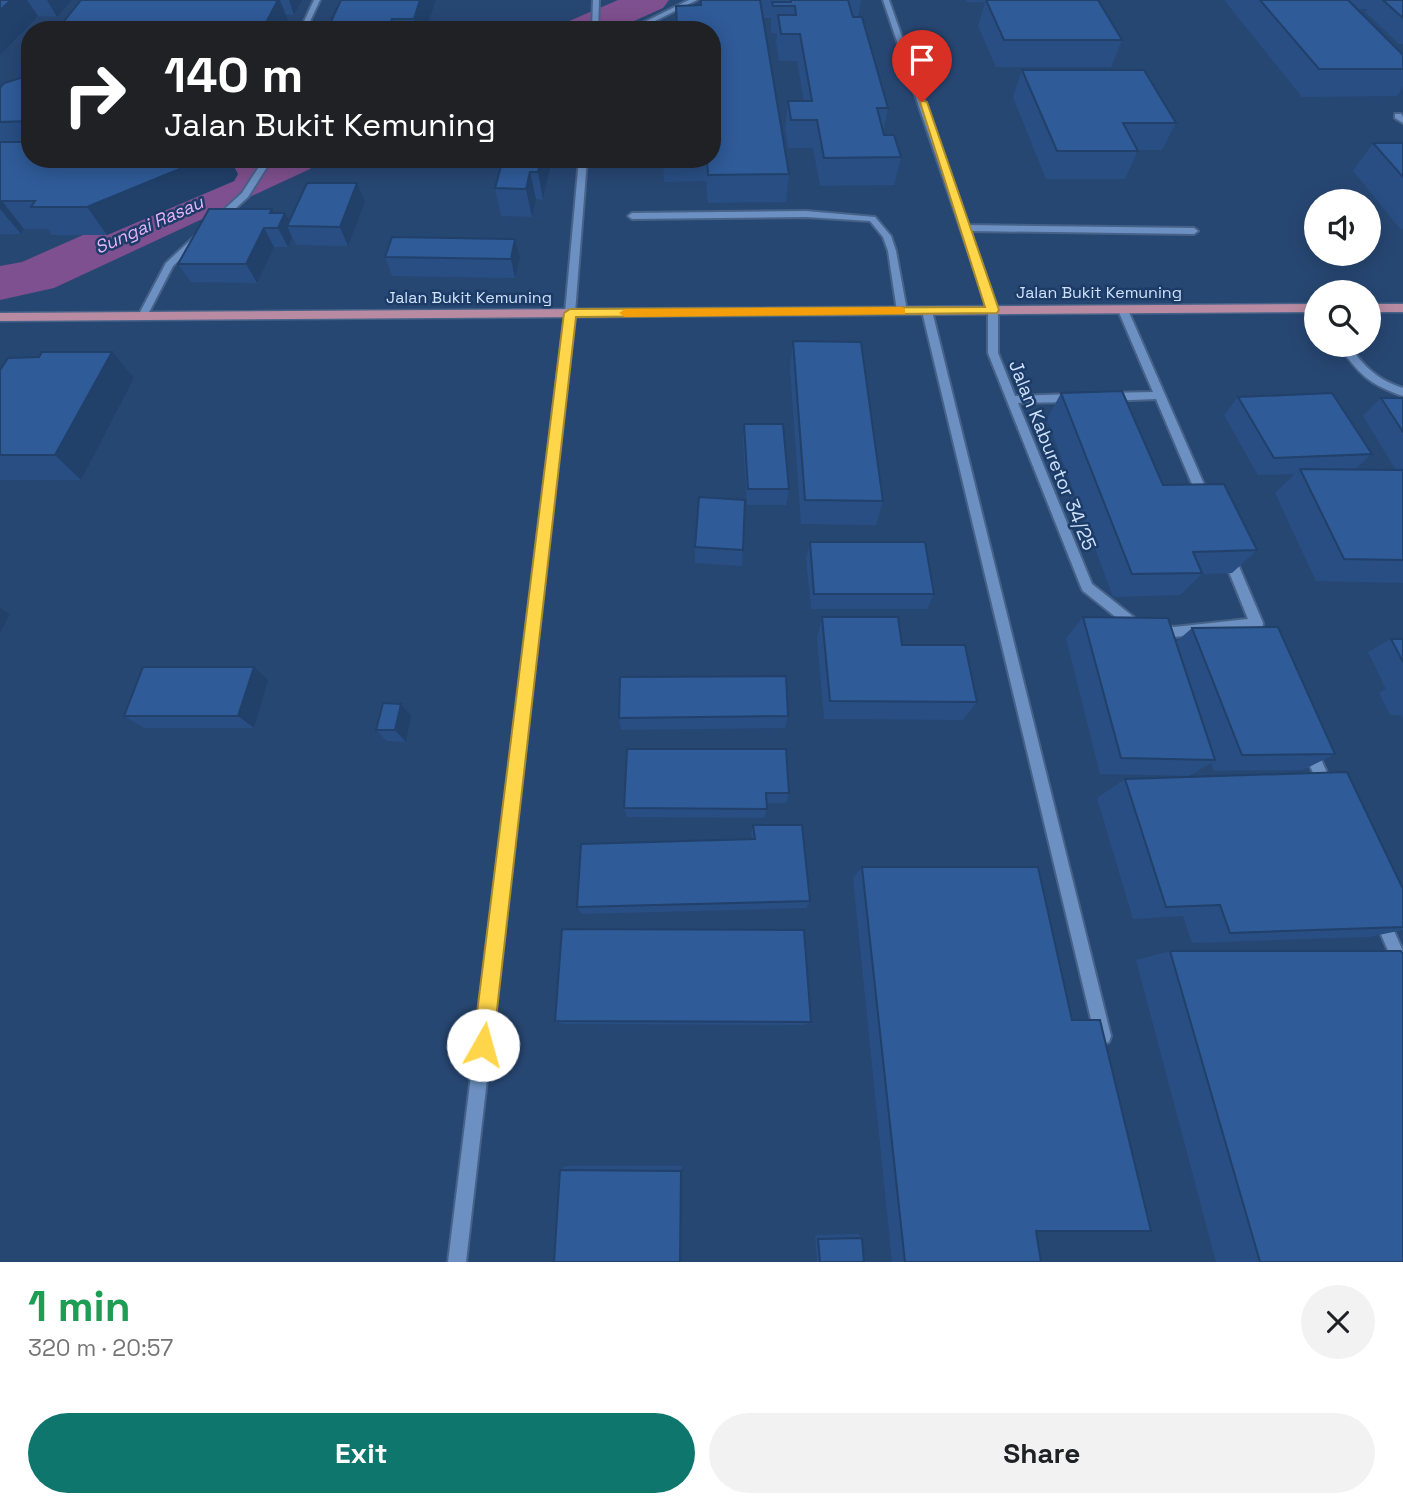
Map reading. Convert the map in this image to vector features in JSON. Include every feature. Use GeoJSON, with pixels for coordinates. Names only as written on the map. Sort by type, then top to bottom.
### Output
{"type":"FeatureCollection","features":[{"type":"Feature","properties":{"kind":"main road"},"geometry":{"type":"LineString","coordinates":[[1381,308],[1403,308]]}},
{"type":"Feature","properties":{"kind":"main road","name":"Jalan Bukit Kemuning"},"geometry":{"type":"LineString","coordinates":[[0,317],[1304,309]]}},
{"type":"Feature","properties":{"kind":"street"},"geometry":{"type":"LineString","coordinates":[[307,21],[317,0]]}},
{"type":"Feature","properties":{"kind":"street"},"geometry":{"type":"LineString","coordinates":[[595,21],[596,0]]}},
{"type":"Feature","properties":{"kind":"street"},"geometry":{"type":"LineString","coordinates":[[650,21],[694,0]]}},
{"type":"Feature","properties":{"kind":"street","name":"Jalan Kaburetor 34/25"},"geometry":{"type":"LineString","coordinates":[[886,0],[993,310],[993,353],[1087,587],[1135,625],[1174,632],[1256,623]]}},
{"type":"Feature","properties":{"kind":"street"},"geometry":{"type":"LineString","coordinates":[[216,221],[245,195],[262,168]]}},
{"type":"Feature","properties":{"kind":"street"},"geometry":{"type":"LineString","coordinates":[[457,1262],[570,313],[582,168]]}},
{"type":"Feature","properties":{"kind":"street"},"geometry":{"type":"LineString","coordinates":[[632,216],[806,214],[872,219],[887,236],[902,311]]}},
{"type":"Feature","properties":{"kind":"street"},"geometry":{"type":"LineString","coordinates":[[143,316],[169,265],[206,230]]}},
{"type":"Feature","properties":{"kind":"street"},"geometry":{"type":"LineString","coordinates":[[1124,310],[1208,509]]}},
{"type":"Feature","properties":{"kind":"street"},"geometry":{"type":"LineString","coordinates":[[927,311],[1108,1055]]}},
{"type":"Feature","properties":{"kind":"street"},"geometry":{"type":"LineString","coordinates":[[1093,397],[1160,395]]}},
{"type":"Feature","properties":{"kind":"street"},"geometry":{"type":"LineString","coordinates":[[1013,400],[1080,398]]}},
{"type":"Feature","properties":{"kind":"street"},"geometry":{"type":"LineString","coordinates":[[1224,547],[1262,635]]}},
{"type":"Feature","properties":{"kind":"street"},"geometry":{"type":"LineString","coordinates":[[1305,738],[1332,802]]}},
{"type":"Feature","properties":{"kind":"street"},"geometry":{"type":"LineString","coordinates":[[1376,905],[1403,969]]}},
{"type":"Feature","properties":{"kind":"lane"},"geometry":{"type":"LineString","coordinates":[[966,228],[1194,231]]}},
{"type":"Feature","properties":{"kind":"lane"},"geometry":{"type":"LineString","coordinates":[[1352,357],[1376,383],[1403,392]]}},
{"type":"Feature","properties":{"kind":"building"},"geometry":{"type":"Polygon","coordinates":[[[0,0],[11,0],[0,10],[0,0]]]}},
{"type":"Feature","properties":{"kind":"building"},"geometry":{"type":"Polygon","coordinates":[[[81,0],[278,0],[267,21],[64,21],[81,0]]]}},
{"type":"Feature","properties":{"kind":"building"},"geometry":{"type":"Polygon","coordinates":[[[341,0],[420,0],[414,19],[331,21],[341,0]]]}},
{"type":"Feature","properties":{"kind":"building"},"geometry":{"type":"Polygon","coordinates":[[[701,0],[760,0],[789,174],[708,175],[708,168],[721,168],[721,21],[677,21],[676,6],[701,5],[701,0]]]}},
{"type":"Feature","properties":{"kind":"building"},"geometry":{"type":"Polygon","coordinates":[[[848,0],[853,17],[862,17],[888,108],[877,108],[884,135],[894,135],[901,157],[824,158],[817,120],[791,120],[788,101],[812,101],[800,34],[781,34],[778,15],[796,15],[795,6],[773,6],[772,2],[848,0]]]}},
{"type":"Feature","properties":{"kind":"building"},"geometry":{"type":"Polygon","coordinates":[[[986,0],[1098,0],[1122,40],[1004,40],[986,0]]]}},
{"type":"Feature","properties":{"kind":"building"},"geometry":{"type":"Polygon","coordinates":[[[1260,0],[1348,0],[1403,55],[1403,69],[1319,69],[1260,0]]]}},
{"type":"Feature","properties":{"kind":"building"},"geometry":{"type":"Polygon","coordinates":[[[1383,0],[1403,0],[1403,18],[1383,0]]]}},
{"type":"Feature","properties":{"kind":"building"},"geometry":{"type":"Polygon","coordinates":[[[1022,70],[1144,70],[1176,123],[1123,123],[1138,151],[1057,151],[1022,70]]]}},
{"type":"Feature","properties":{"kind":"building"},"geometry":{"type":"Polygon","coordinates":[[[21,78],[21,121],[0,122],[0,88],[4,83],[21,78]]]}},
{"type":"Feature","properties":{"kind":"building"},"geometry":{"type":"Polygon","coordinates":[[[0,142],[21,142],[21,168],[182,168],[87,207],[31,207],[35,201],[2,201],[0,204],[0,142]]]}},
{"type":"Feature","properties":{"kind":"building"},"geometry":{"type":"Polygon","coordinates":[[[1373,143],[1403,143],[1403,177],[1373,143]]]}},
{"type":"Feature","properties":{"kind":"building"},"geometry":{"type":"Polygon","coordinates":[[[501,168],[539,168],[538,172],[530,172],[526,189],[495,188],[501,168]]]}},
{"type":"Feature","properties":{"kind":"building"},"geometry":{"type":"Polygon","coordinates":[[[307,183],[357,183],[340,227],[287,226],[307,183]]]}},
{"type":"Feature","properties":{"kind":"building"},"geometry":{"type":"Polygon","coordinates":[[[209,209],[272,209],[270,213],[285,213],[278,228],[264,228],[246,264],[178,264],[209,209]]]}},
{"type":"Feature","properties":{"kind":"building"},"geometry":{"type":"Polygon","coordinates":[[[392,237],[515,239],[511,259],[385,257],[392,237]]]}},
{"type":"Feature","properties":{"kind":"building"},"geometry":{"type":"Polygon","coordinates":[[[793,341],[861,342],[883,501],[805,500],[793,341]]]}},
{"type":"Feature","properties":{"kind":"building"},"geometry":{"type":"Polygon","coordinates":[[[42,352],[112,352],[55,455],[0,455],[0,370],[8,358],[39,357],[42,352]]]}},
{"type":"Feature","properties":{"kind":"building"},"geometry":{"type":"Polygon","coordinates":[[[1122,391],[1163,485],[1224,484],[1257,550],[1193,552],[1202,573],[1132,574],[1061,393],[1122,391]]]}},
{"type":"Feature","properties":{"kind":"building"},"geometry":{"type":"Polygon","coordinates":[[[1332,393],[1372,454],[1274,458],[1238,397],[1332,393]]]}},
{"type":"Feature","properties":{"kind":"building"},"geometry":{"type":"Polygon","coordinates":[[[1381,398],[1403,398],[1403,432],[1381,398]]]}},
{"type":"Feature","properties":{"kind":"building"},"geometry":{"type":"Polygon","coordinates":[[[744,424],[783,424],[789,489],[748,489],[744,424]]]}},
{"type":"Feature","properties":{"kind":"building"},"geometry":{"type":"Polygon","coordinates":[[[1300,469],[1403,470],[1403,560],[1344,559],[1300,469]]]}},
{"type":"Feature","properties":{"kind":"building"},"geometry":{"type":"Polygon","coordinates":[[[699,497],[745,500],[743,550],[695,547],[699,497]]]}},
{"type":"Feature","properties":{"kind":"building"},"geometry":{"type":"Polygon","coordinates":[[[810,542],[925,542],[934,594],[814,594],[810,542]]]}},
{"type":"Feature","properties":{"kind":"building"},"geometry":{"type":"Polygon","coordinates":[[[822,617],[898,617],[902,645],[965,645],[977,702],[830,701],[822,617]]]}},
{"type":"Feature","properties":{"kind":"building"},"geometry":{"type":"Polygon","coordinates":[[[1083,617],[1168,618],[1215,760],[1121,758],[1083,617]]]}},
{"type":"Feature","properties":{"kind":"building"},"geometry":{"type":"Polygon","coordinates":[[[1278,627],[1335,754],[1242,755],[1192,628],[1278,627]]]}},
{"type":"Feature","properties":{"kind":"building"},"geometry":{"type":"Polygon","coordinates":[[[1391,639],[1403,639],[1403,662],[1391,639]]]}},
{"type":"Feature","properties":{"kind":"building"},"geometry":{"type":"Polygon","coordinates":[[[143,667],[254,667],[238,716],[124,716],[143,667]]]}},
{"type":"Feature","properties":{"kind":"building"},"geometry":{"type":"Polygon","coordinates":[[[786,676],[788,716],[619,718],[620,677],[786,676]]]}},
{"type":"Feature","properties":{"kind":"building"},"geometry":{"type":"Polygon","coordinates":[[[383,703],[401,704],[395,730],[376,730],[383,703]]]}},
{"type":"Feature","properties":{"kind":"building"},"geometry":{"type":"Polygon","coordinates":[[[627,749],[786,749],[789,793],[766,793],[767,809],[624,808],[627,749]]]}},
{"type":"Feature","properties":{"kind":"building"},"geometry":{"type":"Polygon","coordinates":[[[1347,772],[1403,889],[1403,927],[1230,933],[1220,905],[1166,907],[1125,779],[1347,772]]]}},
{"type":"Feature","properties":{"kind":"building"},"geometry":{"type":"Polygon","coordinates":[[[753,825],[802,825],[810,901],[577,907],[581,844],[755,839],[753,825]]]}},
{"type":"Feature","properties":{"kind":"building"},"geometry":{"type":"Polygon","coordinates":[[[862,867],[1038,867],[1072,1020],[1100,1020],[1151,1231],[1036,1231],[1041,1262],[905,1262],[862,867]]]}},
{"type":"Feature","properties":{"kind":"building"},"geometry":{"type":"Polygon","coordinates":[[[562,929],[804,930],[811,1022],[555,1021],[562,929]]]}},
{"type":"Feature","properties":{"kind":"building"},"geometry":{"type":"Polygon","coordinates":[[[1170,951],[1401,951],[1403,1262],[1260,1262],[1170,951]]]}},
{"type":"Feature","properties":{"kind":"building"},"geometry":{"type":"Polygon","coordinates":[[[560,1170],[681,1171],[680,1262],[554,1262],[560,1170]]]}},
{"type":"Feature","properties":{"kind":"building"},"geometry":{"type":"Polygon","coordinates":[[[862,1238],[864,1262],[820,1262],[818,1239],[862,1238]]]}},
{"type":"Feature","properties":{"kind":"waterway","name":"Sungai Rasau"},"geometry":{"type":"LineString","coordinates":[[602,21],[650,0]]}},
{"type":"Feature","properties":{"kind":"waterway","name":"Sungai Rasau"},"geometry":{"type":"LineString","coordinates":[[0,283],[35,276],[274,168]]}},
{"type":"Feature","properties":{"kind":"slow traffic"},"geometry":{"type":"LineString","coordinates":[[625,313],[901,311]]}},
{"type":"Feature","properties":{"kind":"route"},"geometry":{"type":"LineString","coordinates":[[483,1045],[570,313],[993,310],[922,102]]}}]}
